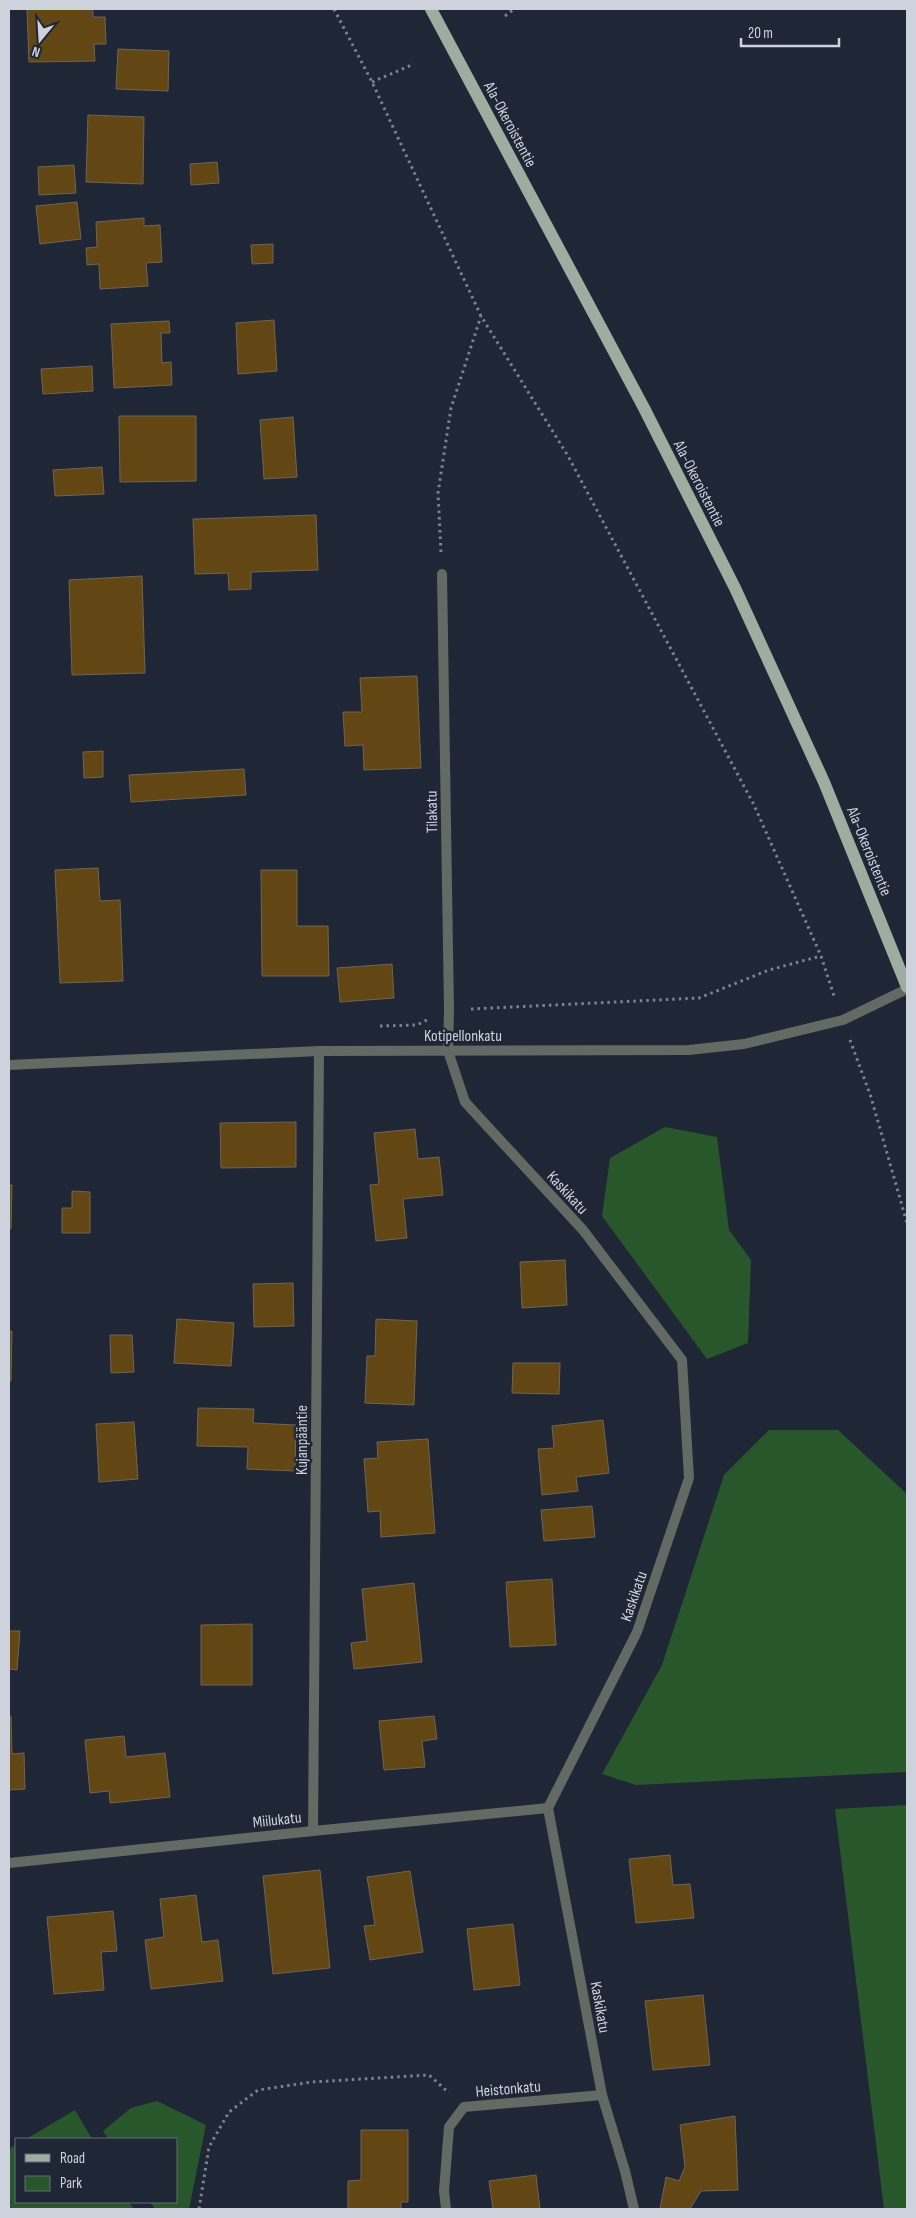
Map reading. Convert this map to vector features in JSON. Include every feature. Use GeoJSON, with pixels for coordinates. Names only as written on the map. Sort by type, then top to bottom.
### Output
{"type":"FeatureCollection","features":[{"type":"Feature","properties":{"kind":"main road","name":"Ala-Okeroistentie"},"geometry":{"type":"LineString","coordinates":[[431,9],[644,408],[735,588],[824,782],[907,988]]}},
{"type":"Feature","properties":{"kind":"street","name":"Tilakatu"},"geometry":{"type":"LineString","coordinates":[[442,574],[449,1010],[448,1050]]}},
{"type":"Feature","properties":{"kind":"street","name":"Kotipellonkatu"},"geometry":{"type":"LineString","coordinates":[[9,1065],[319,1050],[689,1050],[744,1044],[843,1020],[907,988]]}},
{"type":"Feature","properties":{"kind":"street","name":"Kujanpääntie"},"geometry":{"type":"LineString","coordinates":[[313,1830],[319,1050]]}},
{"type":"Feature","properties":{"kind":"street","name":"Kaskikatu"},"geometry":{"type":"LineString","coordinates":[[448,1050],[465,1102],[583,1230],[682,1360],[689,1478],[637,1632],[548,1808],[602,2095],[625,2171],[634,2209]]}},
{"type":"Feature","properties":{"kind":"street","name":"Miilukatu"},"geometry":{"type":"LineString","coordinates":[[9,1863],[313,1830],[548,1808]]}},
{"type":"Feature","properties":{"kind":"street","name":"Heistonkatu"},"geometry":{"type":"LineString","coordinates":[[446,2209],[444,2191],[449,2127],[464,2107],[602,2095]]}},
{"type":"Feature","properties":{"kind":"path"},"geometry":{"type":"LineString","coordinates":[[334,9],[372,82],[481,316],[568,456],[754,805],[821,956],[871,1097],[907,1223]]}},
{"type":"Feature","properties":{"kind":"path"},"geometry":{"type":"LineString","coordinates":[[505,16],[514,9]]}},
{"type":"Feature","properties":{"kind":"path"},"geometry":{"type":"LineString","coordinates":[[372,82],[414,64]]}},
{"type":"Feature","properties":{"kind":"path"},"geometry":{"type":"LineString","coordinates":[[442,574],[438,493],[451,408],[481,316]]}},
{"type":"Feature","properties":{"kind":"path"},"geometry":{"type":"LineString","coordinates":[[377,1026],[417,1025],[449,1010],[699,998],[770,970],[821,956]]}},
{"type":"Feature","properties":{"kind":"path"},"geometry":{"type":"LineString","coordinates":[[199,2209],[209,2147],[229,2112],[258,2090],[312,2082],[429,2075],[464,2107]]}},
{"type":"Feature","properties":{"kind":"green space"},"geometry":{"type":"Polygon","coordinates":[[[665,1127],[717,1137],[729,1230],[751,1260],[748,1343],[707,1359],[602,1216],[610,1158],[665,1127]]]}},
{"type":"Feature","properties":{"kind":"green space"},"geometry":{"type":"Polygon","coordinates":[[[769,1430],[838,1430],[907,1494],[907,1772],[636,1785],[602,1774],[662,1665],[724,1475],[769,1430]]]}},
{"type":"Feature","properties":{"kind":"green space"},"geometry":{"type":"Polygon","coordinates":[[[907,1805],[907,2209],[884,2209],[835,1809],[907,1805]]]}},
{"type":"Feature","properties":{"kind":"green space"},"geometry":{"type":"Polygon","coordinates":[[[157,2101],[206,2125],[189,2209],[155,2209],[151,2203],[178,2203],[178,2138],[107,2138],[103,2131],[131,2108],[157,2101]]]}},
{"type":"Feature","properties":{"kind":"green space"},"geometry":{"type":"Polygon","coordinates":[[[75,2110],[91,2138],[28,2138],[75,2110]]]}},
{"type":"Feature","properties":{"kind":"green space"},"geometry":{"type":"Polygon","coordinates":[[[15,2146],[15,2203],[130,2203],[134,2209],[9,2209],[9,2149],[15,2146]]]}},
{"type":"Feature","properties":{"kind":"building"},"geometry":{"type":"Polygon","coordinates":[[[27,9],[93,9],[93,17],[105,17],[106,44],[94,44],[95,61],[29,62],[27,9]]]}},
{"type":"Feature","properties":{"kind":"building"},"geometry":{"type":"Polygon","coordinates":[[[118,49],[169,51],[168,91],[116,89],[118,49]]]}},
{"type":"Feature","properties":{"kind":"building"},"geometry":{"type":"Polygon","coordinates":[[[88,115],[144,117],[143,184],[86,182],[88,115]]]}},
{"type":"Feature","properties":{"kind":"building"},"geometry":{"type":"Polygon","coordinates":[[[217,162],[219,183],[191,185],[190,164],[217,162]]]}},
{"type":"Feature","properties":{"kind":"building"},"geometry":{"type":"Polygon","coordinates":[[[74,165],[76,193],[39,195],[38,167],[74,165]]]}},
{"type":"Feature","properties":{"kind":"building"},"geometry":{"type":"Polygon","coordinates":[[[77,202],[81,239],[40,244],[36,206],[77,202]]]}},
{"type":"Feature","properties":{"kind":"building"},"geometry":{"type":"Polygon","coordinates":[[[144,218],[144,226],[160,225],[162,262],[146,263],[148,286],[100,289],[99,264],[87,265],[86,248],[97,247],[96,222],[144,218]]]}},
{"type":"Feature","properties":{"kind":"building"},"geometry":{"type":"Polygon","coordinates":[[[273,244],[273,263],[252,264],[251,245],[273,244]]]}},
{"type":"Feature","properties":{"kind":"building"},"geometry":{"type":"Polygon","coordinates":[[[274,320],[277,371],[238,374],[236,323],[274,320]]]}},
{"type":"Feature","properties":{"kind":"building"},"geometry":{"type":"Polygon","coordinates":[[[169,321],[170,333],[161,333],[162,363],[171,362],[172,385],[114,388],[111,324],[169,321]]]}},
{"type":"Feature","properties":{"kind":"building"},"geometry":{"type":"Polygon","coordinates":[[[92,366],[93,391],[43,394],[41,369],[92,366]]]}},
{"type":"Feature","properties":{"kind":"building"},"geometry":{"type":"Polygon","coordinates":[[[119,416],[196,416],[196,481],[120,482],[119,416]]]}},
{"type":"Feature","properties":{"kind":"building"},"geometry":{"type":"Polygon","coordinates":[[[293,417],[297,477],[264,479],[260,420],[293,417]]]}},
{"type":"Feature","properties":{"kind":"building"},"geometry":{"type":"Polygon","coordinates":[[[102,467],[104,494],[55,496],[53,470],[102,467]]]}},
{"type":"Feature","properties":{"kind":"building"},"geometry":{"type":"Polygon","coordinates":[[[316,515],[318,570],[251,572],[251,589],[229,590],[228,573],[195,574],[193,519],[316,515]]]}},
{"type":"Feature","properties":{"kind":"building"},"geometry":{"type":"Polygon","coordinates":[[[142,576],[145,673],[72,675],[69,580],[142,576]]]}},
{"type":"Feature","properties":{"kind":"building"},"geometry":{"type":"Polygon","coordinates":[[[417,676],[421,768],[364,770],[363,745],[345,746],[343,712],[362,712],[360,678],[417,676]]]}},
{"type":"Feature","properties":{"kind":"building"},"geometry":{"type":"Polygon","coordinates":[[[103,751],[103,777],[84,778],[83,752],[103,751]]]}},
{"type":"Feature","properties":{"kind":"building"},"geometry":{"type":"Polygon","coordinates":[[[244,769],[246,795],[131,802],[129,775],[244,769]]]}},
{"type":"Feature","properties":{"kind":"building"},"geometry":{"type":"Polygon","coordinates":[[[98,868],[100,901],[120,900],[123,981],[60,983],[55,870],[98,868]]]}},
{"type":"Feature","properties":{"kind":"building"},"geometry":{"type":"Polygon","coordinates":[[[261,870],[297,870],[297,926],[328,926],[329,976],[262,976],[261,870]]]}},
{"type":"Feature","properties":{"kind":"building"},"geometry":{"type":"Polygon","coordinates":[[[392,964],[394,998],[340,1002],[337,968],[392,964]]]}},
{"type":"Feature","properties":{"kind":"building"},"geometry":{"type":"Polygon","coordinates":[[[296,1122],[296,1167],[221,1168],[220,1123],[296,1122]]]}},
{"type":"Feature","properties":{"kind":"building"},"geometry":{"type":"Polygon","coordinates":[[[415,1129],[418,1159],[439,1157],[443,1195],[403,1199],[407,1238],[376,1241],[370,1185],[379,1184],[374,1133],[415,1129]]]}},
{"type":"Feature","properties":{"kind":"building"},"geometry":{"type":"Polygon","coordinates":[[[9,1185],[12,1185],[11,1229],[9,1229],[9,1185]]]}},
{"type":"Feature","properties":{"kind":"building"},"geometry":{"type":"Polygon","coordinates":[[[72,1191],[90,1192],[90,1233],[62,1233],[62,1208],[72,1208],[72,1191]]]}},
{"type":"Feature","properties":{"kind":"building"},"geometry":{"type":"Polygon","coordinates":[[[565,1260],[567,1305],[522,1308],[520,1262],[565,1260]]]}},
{"type":"Feature","properties":{"kind":"building"},"geometry":{"type":"Polygon","coordinates":[[[293,1283],[294,1326],[254,1327],[253,1284],[293,1283]]]}},
{"type":"Feature","properties":{"kind":"building"},"geometry":{"type":"Polygon","coordinates":[[[177,1319],[234,1323],[231,1366],[174,1363],[177,1319]]]}},
{"type":"Feature","properties":{"kind":"building"},"geometry":{"type":"Polygon","coordinates":[[[376,1319],[417,1321],[414,1405],[365,1403],[367,1356],[375,1356],[376,1319]]]}},
{"type":"Feature","properties":{"kind":"building"},"geometry":{"type":"Polygon","coordinates":[[[9,1331],[12,1331],[11,1381],[9,1381],[9,1331]]]}},
{"type":"Feature","properties":{"kind":"building"},"geometry":{"type":"Polygon","coordinates":[[[110,1335],[132,1335],[134,1372],[111,1373],[110,1335]]]}},
{"type":"Feature","properties":{"kind":"building"},"geometry":{"type":"Polygon","coordinates":[[[513,1363],[560,1363],[559,1394],[512,1393],[513,1363]]]}},
{"type":"Feature","properties":{"kind":"building"},"geometry":{"type":"Polygon","coordinates":[[[198,1408],[254,1409],[253,1423],[296,1425],[295,1471],[247,1469],[248,1447],[197,1446],[198,1408]]]}},
{"type":"Feature","properties":{"kind":"building"},"geometry":{"type":"Polygon","coordinates":[[[603,1420],[609,1473],[576,1477],[578,1491],[542,1495],[538,1449],[554,1448],[552,1426],[603,1420]]]}},
{"type":"Feature","properties":{"kind":"building"},"geometry":{"type":"Polygon","coordinates":[[[134,1422],[138,1479],[99,1482],[96,1424],[134,1422]]]}},
{"type":"Feature","properties":{"kind":"building"},"geometry":{"type":"Polygon","coordinates":[[[428,1439],[435,1533],[381,1537],[380,1511],[368,1512],[364,1459],[378,1458],[377,1442],[428,1439]]]}},
{"type":"Feature","properties":{"kind":"building"},"geometry":{"type":"Polygon","coordinates":[[[592,1506],[595,1537],[544,1541],[541,1510],[592,1506]]]}},
{"type":"Feature","properties":{"kind":"building"},"geometry":{"type":"Polygon","coordinates":[[[552,1579],[556,1645],[510,1647],[506,1582],[552,1579]]]}},
{"type":"Feature","properties":{"kind":"building"},"geometry":{"type":"Polygon","coordinates":[[[414,1583],[422,1662],[354,1669],[351,1643],[367,1641],[362,1589],[414,1583]]]}},
{"type":"Feature","properties":{"kind":"building"},"geometry":{"type":"Polygon","coordinates":[[[252,1624],[252,1685],[201,1685],[201,1625],[252,1624]]]}},
{"type":"Feature","properties":{"kind":"building"},"geometry":{"type":"Polygon","coordinates":[[[9,1631],[20,1631],[17,1670],[9,1669],[9,1631]]]}},
{"type":"Feature","properties":{"kind":"building"},"geometry":{"type":"Polygon","coordinates":[[[9,1716],[11,1716],[12,1754],[24,1753],[25,1789],[9,1790],[9,1716]]]}},
{"type":"Feature","properties":{"kind":"building"},"geometry":{"type":"Polygon","coordinates":[[[434,1716],[437,1739],[422,1741],[425,1767],[384,1770],[379,1721],[434,1716]]]}},
{"type":"Feature","properties":{"kind":"building"},"geometry":{"type":"Polygon","coordinates":[[[124,1736],[126,1757],[165,1753],[170,1797],[110,1803],[109,1791],[90,1793],[85,1740],[124,1736]]]}},
{"type":"Feature","properties":{"kind":"building"},"geometry":{"type":"Polygon","coordinates":[[[670,1855],[673,1885],[690,1884],[694,1918],[636,1923],[629,1859],[670,1855]]]}},
{"type":"Feature","properties":{"kind":"building"},"geometry":{"type":"Polygon","coordinates":[[[320,1870],[330,1968],[273,1974],[263,1876],[320,1870]]]}},
{"type":"Feature","properties":{"kind":"building"},"geometry":{"type":"Polygon","coordinates":[[[410,1871],[423,1952],[370,1960],[364,1926],[375,1925],[367,1877],[410,1871]]]}},
{"type":"Feature","properties":{"kind":"building"},"geometry":{"type":"Polygon","coordinates":[[[196,1895],[202,1942],[218,1940],[223,1981],[151,1989],[145,1940],[164,1937],[160,1899],[196,1895]]]}},
{"type":"Feature","properties":{"kind":"building"},"geometry":{"type":"Polygon","coordinates":[[[113,1911],[117,1951],[101,1952],[104,1990],[54,1994],[47,1917],[113,1911]]]}},
{"type":"Feature","properties":{"kind":"building"},"geometry":{"type":"Polygon","coordinates":[[[513,1924],[520,1985],[474,1990],[467,1929],[513,1924]]]}},
{"type":"Feature","properties":{"kind":"building"},"geometry":{"type":"Polygon","coordinates":[[[703,1995],[710,2065],[653,2070],[645,2001],[703,1995]]]}},
{"type":"Feature","properties":{"kind":"building"},"geometry":{"type":"Polygon","coordinates":[[[735,2116],[738,2190],[701,2191],[690,2209],[660,2209],[666,2177],[679,2181],[685,2167],[680,2125],[735,2116]]]}},
{"type":"Feature","properties":{"kind":"building"},"geometry":{"type":"Polygon","coordinates":[[[361,2130],[408,2130],[408,2202],[401,2202],[401,2209],[348,2209],[348,2181],[361,2180],[361,2130]]]}},
{"type":"Feature","properties":{"kind":"building"},"geometry":{"type":"Polygon","coordinates":[[[536,2175],[540,2209],[493,2209],[489,2181],[536,2175]]]}}]}
